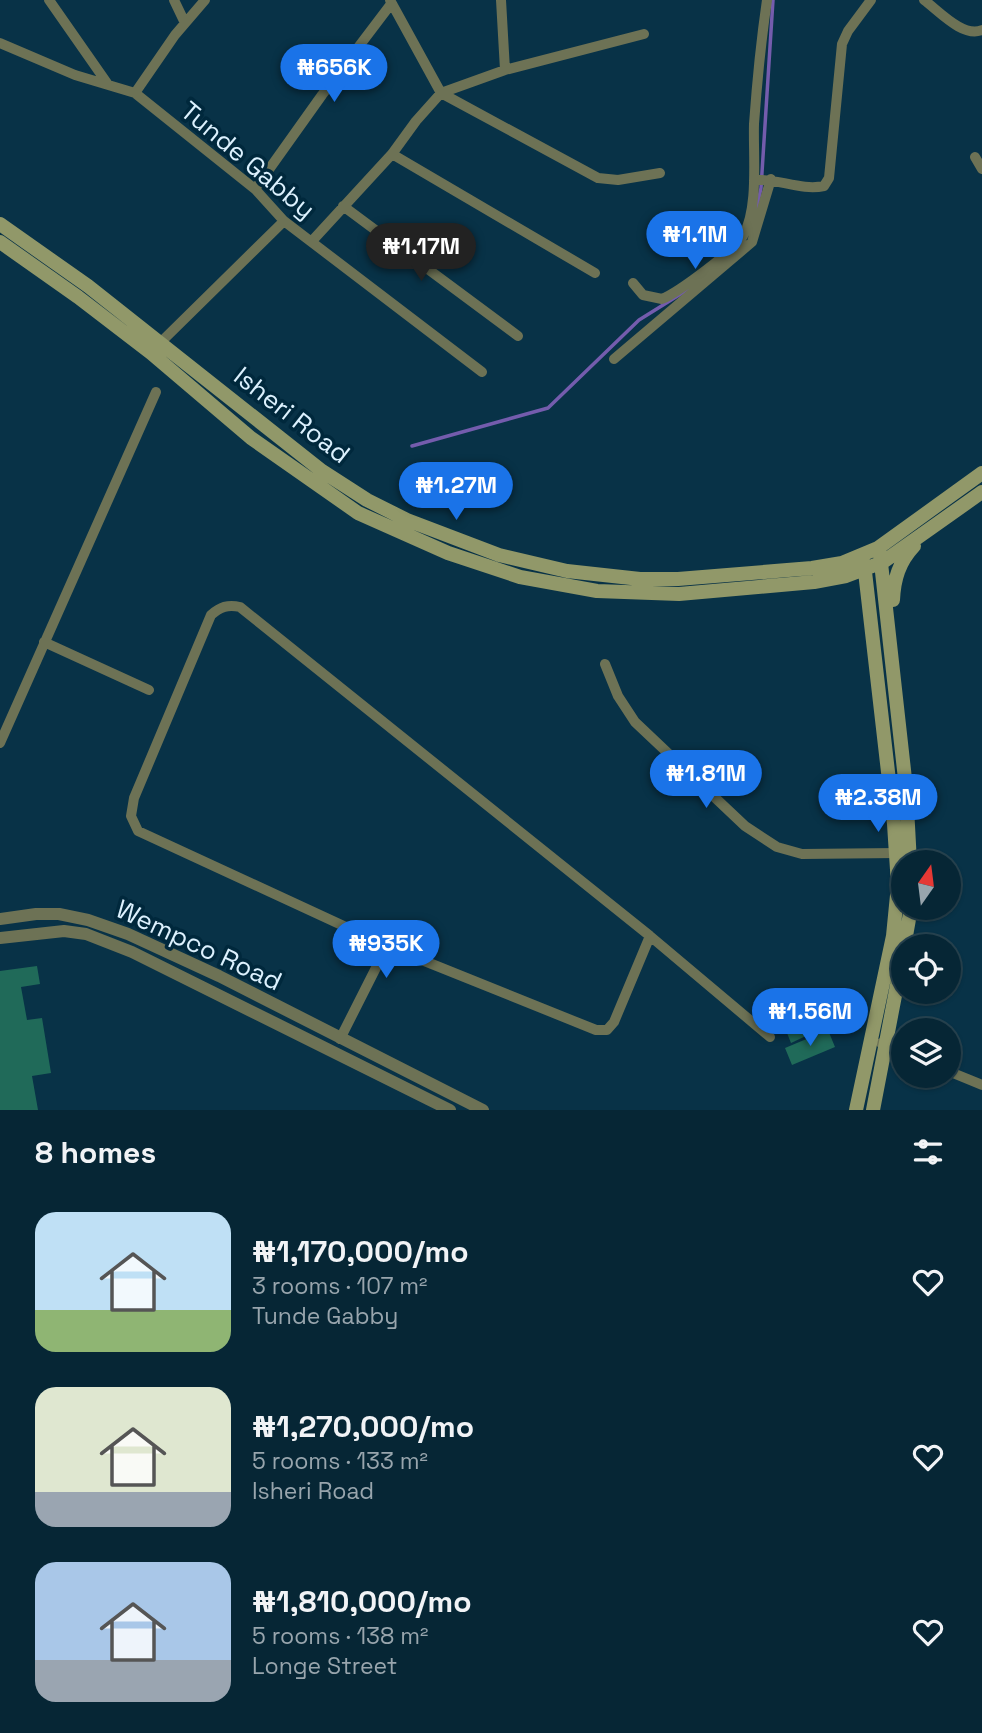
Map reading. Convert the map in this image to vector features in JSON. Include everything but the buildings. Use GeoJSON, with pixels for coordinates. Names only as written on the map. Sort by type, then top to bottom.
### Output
{"type":"FeatureCollection","features":[{"type":"Feature","properties":{"kind":"main road","name":"Isheri Road"},"geometry":{"type":"LineString","coordinates":[[0,224],[39,249],[161,342],[261,424],[333,478],[367,500],[454,540],[499,555],[599,576],[678,579],[864,562]]}},
{"type":"Feature","properties":{"kind":"main road","name":"Isheri Road"},"geometry":{"type":"LineString","coordinates":[[0,242],[120,329],[251,438],[313,484],[358,513],[406,536],[520,578],[597,591],[679,594],[814,582],[846,576],[864,562],[928,531],[982,492]]}},
{"type":"Feature","properties":{"kind":"main road","name":"Isheri Road"},"geometry":{"type":"LineString","coordinates":[[881,555],[982,473]]}},
{"type":"Feature","properties":{"kind":"main road"},"geometry":{"type":"LineString","coordinates":[[891,658],[894,584],[898,568],[928,531]]}},
{"type":"Feature","properties":{"kind":"main road"},"geometry":{"type":"LineString","coordinates":[[881,555],[906,788],[909,850]]}},
{"type":"Feature","properties":{"kind":"main road"},"geometry":{"type":"LineString","coordinates":[[864,562],[897,850]]}},
{"type":"Feature","properties":{"kind":"main road"},"geometry":{"type":"LineString","coordinates":[[856,1110],[895,920]]}},
{"type":"Feature","properties":{"kind":"main road"},"geometry":{"type":"LineString","coordinates":[[873,1110],[894,1004]]}},
{"type":"Feature","properties":{"kind":"street"},"geometry":{"type":"LineString","coordinates":[[50,0],[107,83]]}},
{"type":"Feature","properties":{"kind":"street"},"geometry":{"type":"LineString","coordinates":[[174,0],[185,23]]}},
{"type":"Feature","properties":{"kind":"street"},"geometry":{"type":"LineString","coordinates":[[135,93],[185,23],[205,0]]}},
{"type":"Feature","properties":{"kind":"street"},"geometry":{"type":"LineString","coordinates":[[501,0],[505,70]]}},
{"type":"Feature","properties":{"kind":"street"},"geometry":{"type":"LineString","coordinates":[[614,359],[752,242],[762,179],[754,127],[759,56],[767,0]]}},
{"type":"Feature","properties":{"kind":"street"},"geometry":{"type":"LineString","coordinates":[[762,179],[815,187],[824,186],[829,178],[842,44],[871,0]]}},
{"type":"Feature","properties":{"kind":"street"},"geometry":{"type":"LineString","coordinates":[[924,0],[966,31],[976,33],[982,30]]}},
{"type":"Feature","properties":{"kind":"street"},"geometry":{"type":"LineString","coordinates":[[255,189],[390,2],[441,93],[598,178],[618,180],[660,173]]}},
{"type":"Feature","properties":{"kind":"street"},"geometry":{"type":"LineString","coordinates":[[312,241],[392,155],[416,121],[441,93],[505,70],[644,34]]}},
{"type":"Feature","properties":{"kind":"street","name":"Tunde Gabby"},"geometry":{"type":"LineString","coordinates":[[0,43],[75,75],[135,93],[255,189],[284,221],[482,372]]}},
{"type":"Feature","properties":{"kind":"street"},"geometry":{"type":"LineString","coordinates":[[392,155],[595,273]]}},
{"type":"Feature","properties":{"kind":"street"},"geometry":{"type":"LineString","coordinates":[[975,157],[982,169]]}},
{"type":"Feature","properties":{"kind":"street"},"geometry":{"type":"LineString","coordinates":[[633,283],[643,295],[662,299],[694,280],[742,238],[762,179]]}},
{"type":"Feature","properties":{"kind":"street"},"geometry":{"type":"LineString","coordinates":[[343,206],[518,336]]}},
{"type":"Feature","properties":{"kind":"street"},"geometry":{"type":"LineString","coordinates":[[161,342],[284,221]]}},
{"type":"Feature","properties":{"kind":"street"},"geometry":{"type":"LineString","coordinates":[[0,743],[156,392]]}},
{"type":"Feature","properties":{"kind":"street"},"geometry":{"type":"LineString","coordinates":[[650,936],[614,1022],[607,1030],[596,1030],[387,946],[138,831],[131,816],[134,798],[212,615],[219,608],[232,605],[240,607],[650,936],[770,1037]]}},
{"type":"Feature","properties":{"kind":"street"},"geometry":{"type":"LineString","coordinates":[[44,642],[149,690]]}},
{"type":"Feature","properties":{"kind":"street"},"geometry":{"type":"LineString","coordinates":[[605,664],[618,696],[635,722],[745,825],[777,847],[803,854],[891,853]]}},
{"type":"Feature","properties":{"kind":"street","name":"Wempco Road"},"geometry":{"type":"LineString","coordinates":[[0,919],[47,914],[88,920],[128,934],[219,976],[483,1110]]}},
{"type":"Feature","properties":{"kind":"street","name":"Wempco Road"},"geometry":{"type":"LineString","coordinates":[[0,938],[64,931],[86,934],[132,952],[450,1110]]}},
{"type":"Feature","properties":{"kind":"street"},"geometry":{"type":"LineString","coordinates":[[340,1039],[387,946]]}},
{"type":"Feature","properties":{"kind":"street"},"geometry":{"type":"LineString","coordinates":[[212,991],[219,976]]}},
{"type":"Feature","properties":{"kind":"street"},"geometry":{"type":"LineString","coordinates":[[871,1038],[891,1047]]}},
{"type":"Feature","properties":{"kind":"street"},"geometry":{"type":"LineString","coordinates":[[961,1076],[982,1085]]}},
{"type":"Feature","properties":{"kind":"waterway"},"geometry":{"type":"LineString","coordinates":[[756,212],[761,188],[773,0]]}},
{"type":"Feature","properties":{"kind":"waterway"},"geometry":{"type":"LineString","coordinates":[[412,446],[548,408],[639,320],[692,287]]}}]}
